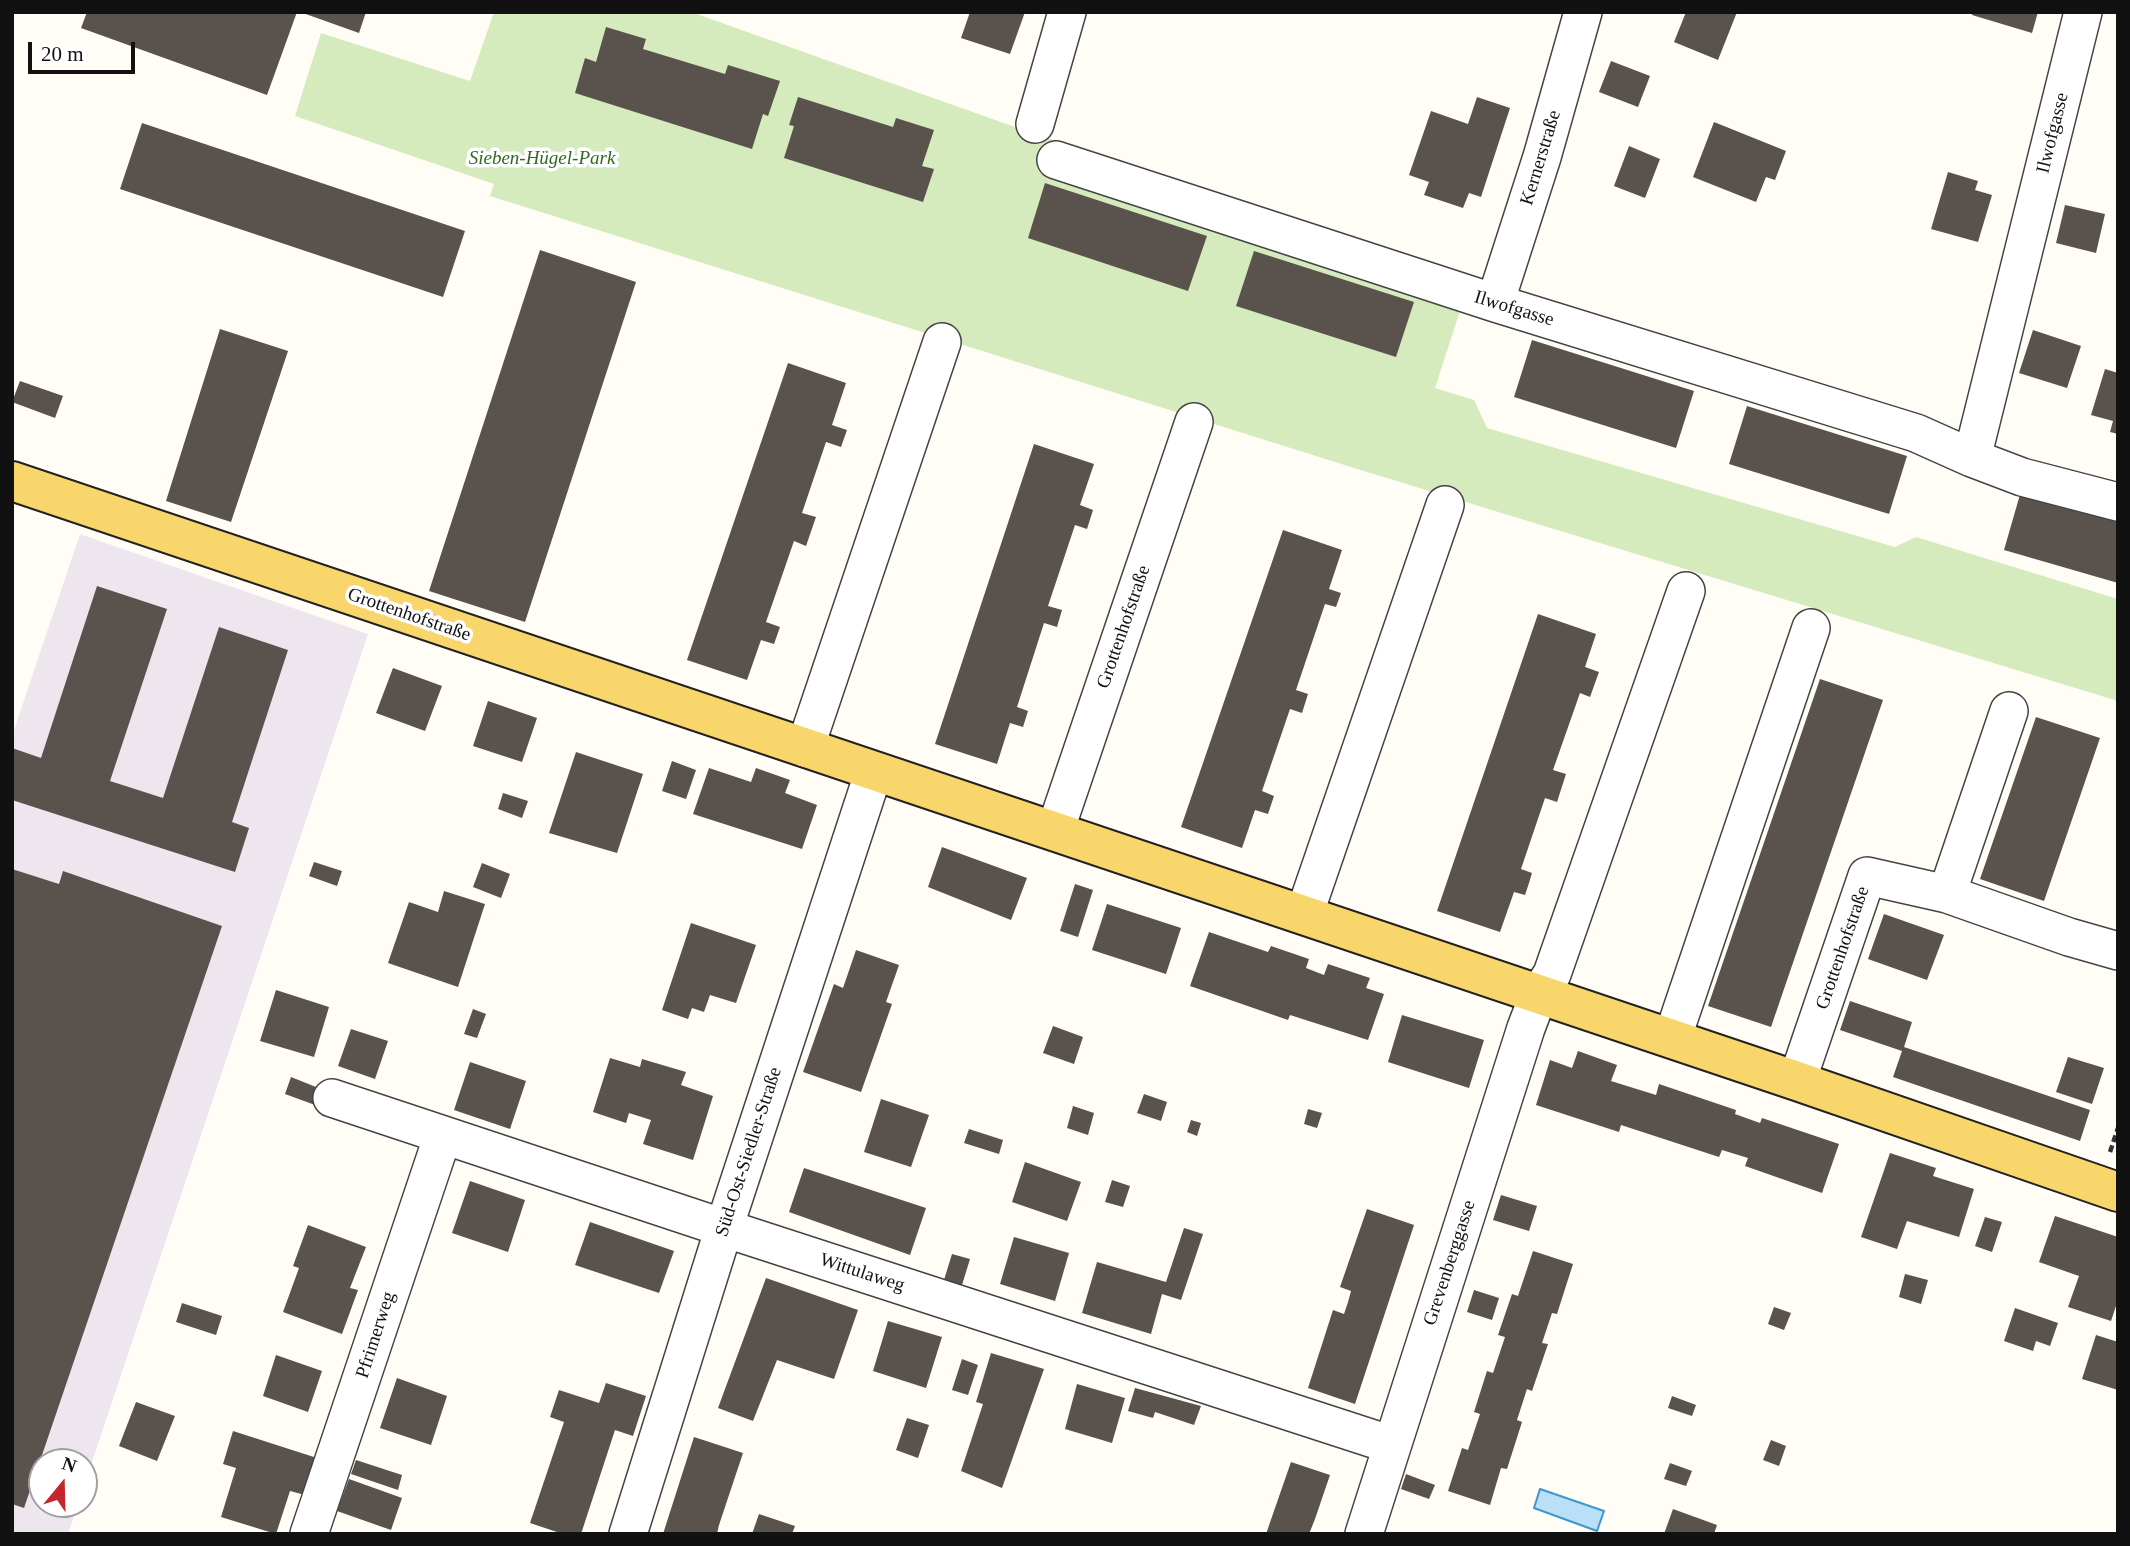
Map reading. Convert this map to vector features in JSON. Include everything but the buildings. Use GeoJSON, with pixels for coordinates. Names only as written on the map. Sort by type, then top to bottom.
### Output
{"type":"FeatureCollection","features":[{"type":"Feature","properties":{"kind":"main road","name":"Grottenhofstraße"},"geometry":{"type":"LineString","coordinates":[[12,481],[1797,1081],[2118,1192]]}},
{"type":"Feature","properties":{"kind":"street"},"geometry":{"type":"LineString","coordinates":[[1035,124],[1068,12]]}},
{"type":"Feature","properties":{"kind":"street","name":"Kernerstraße"},"geometry":{"type":"LineString","coordinates":[[1495,303],[1542,157],[1583,12]]}},
{"type":"Feature","properties":{"kind":"street","name":"Ilwofgasse"},"geometry":{"type":"LineString","coordinates":[[1972,458],[2083,12]]}},
{"type":"Feature","properties":{"kind":"street","name":"Ilwofgasse"},"geometry":{"type":"LineString","coordinates":[[1056,160],[1495,303],[1916,433],[2021,477],[2118,502]]}},
{"type":"Feature","properties":{"kind":"street"},"geometry":{"type":"LineString","coordinates":[[805,748],[942,342]]}},
{"type":"Feature","properties":{"kind":"street","name":"Grottenhofstraße"},"geometry":{"type":"LineString","coordinates":[[1055,831],[1194,422]]}},
{"type":"Feature","properties":{"kind":"street"},"geometry":{"type":"LineString","coordinates":[[1304,915],[1445,505]]}},
{"type":"Feature","properties":{"kind":"street"},"geometry":{"type":"LineString","coordinates":[[1539,994],[1552,974],[1686,591]]}},
{"type":"Feature","properties":{"kind":"street"},"geometry":{"type":"LineString","coordinates":[[1672,1039],[1811,628]]}},
{"type":"Feature","properties":{"kind":"street"},"geometry":{"type":"LineString","coordinates":[[2009,711],[1947,894],[2068,937],[2118,951]]}},
{"type":"Feature","properties":{"kind":"street","name":"Süd-Ost-Siedler-Straße"},"geometry":{"type":"LineString","coordinates":[[628,1534],[724,1228],[874,771]]}},
{"type":"Feature","properties":{"kind":"street","name":"Grottenhofstraße"},"geometry":{"type":"LineString","coordinates":[[1797,1081],[1867,876],[1947,894]]}},
{"type":"Feature","properties":{"kind":"street","name":"Grevenberggasse"},"geometry":{"type":"LineString","coordinates":[[1364,1534],[1539,994]]}},
{"type":"Feature","properties":{"kind":"street","name":"Wittulaweg"},"geometry":{"type":"LineString","coordinates":[[332,1098],[1392,1445]]}},
{"type":"Feature","properties":{"kind":"street","name":"Pfrimerweg"},"geometry":{"type":"LineString","coordinates":[[309,1534],[443,1135]]}},
{"type":"Feature","properties":{"kind":"shaded area"},"geometry":{"type":"Polygon","coordinates":[[[80,534],[368,634],[97,1448],[28,1448],[28,1518],[73,1518],[68,1534],[12,1534],[12,736],[80,534]]]}},
{"type":"Feature","properties":{"kind":"green space","name":"Sieben-Hügel-Park"},"geometry":{"type":"Polygon","coordinates":[[[494,12],[691,12],[1032,133],[1470,280],[1435,388],[1474,400],[1487,428],[1895,547],[1916,537],[2118,599],[2118,701],[1354,468],[490,196],[494,184],[295,116],[321,33],[470,81],[494,12]]]}},
{"type":"Feature","properties":{"kind":"water"},"geometry":{"type":"Polygon","coordinates":[[[1540,1489],[1604,1511],[1597,1531],[1534,1508],[1540,1489]]]}}]}
